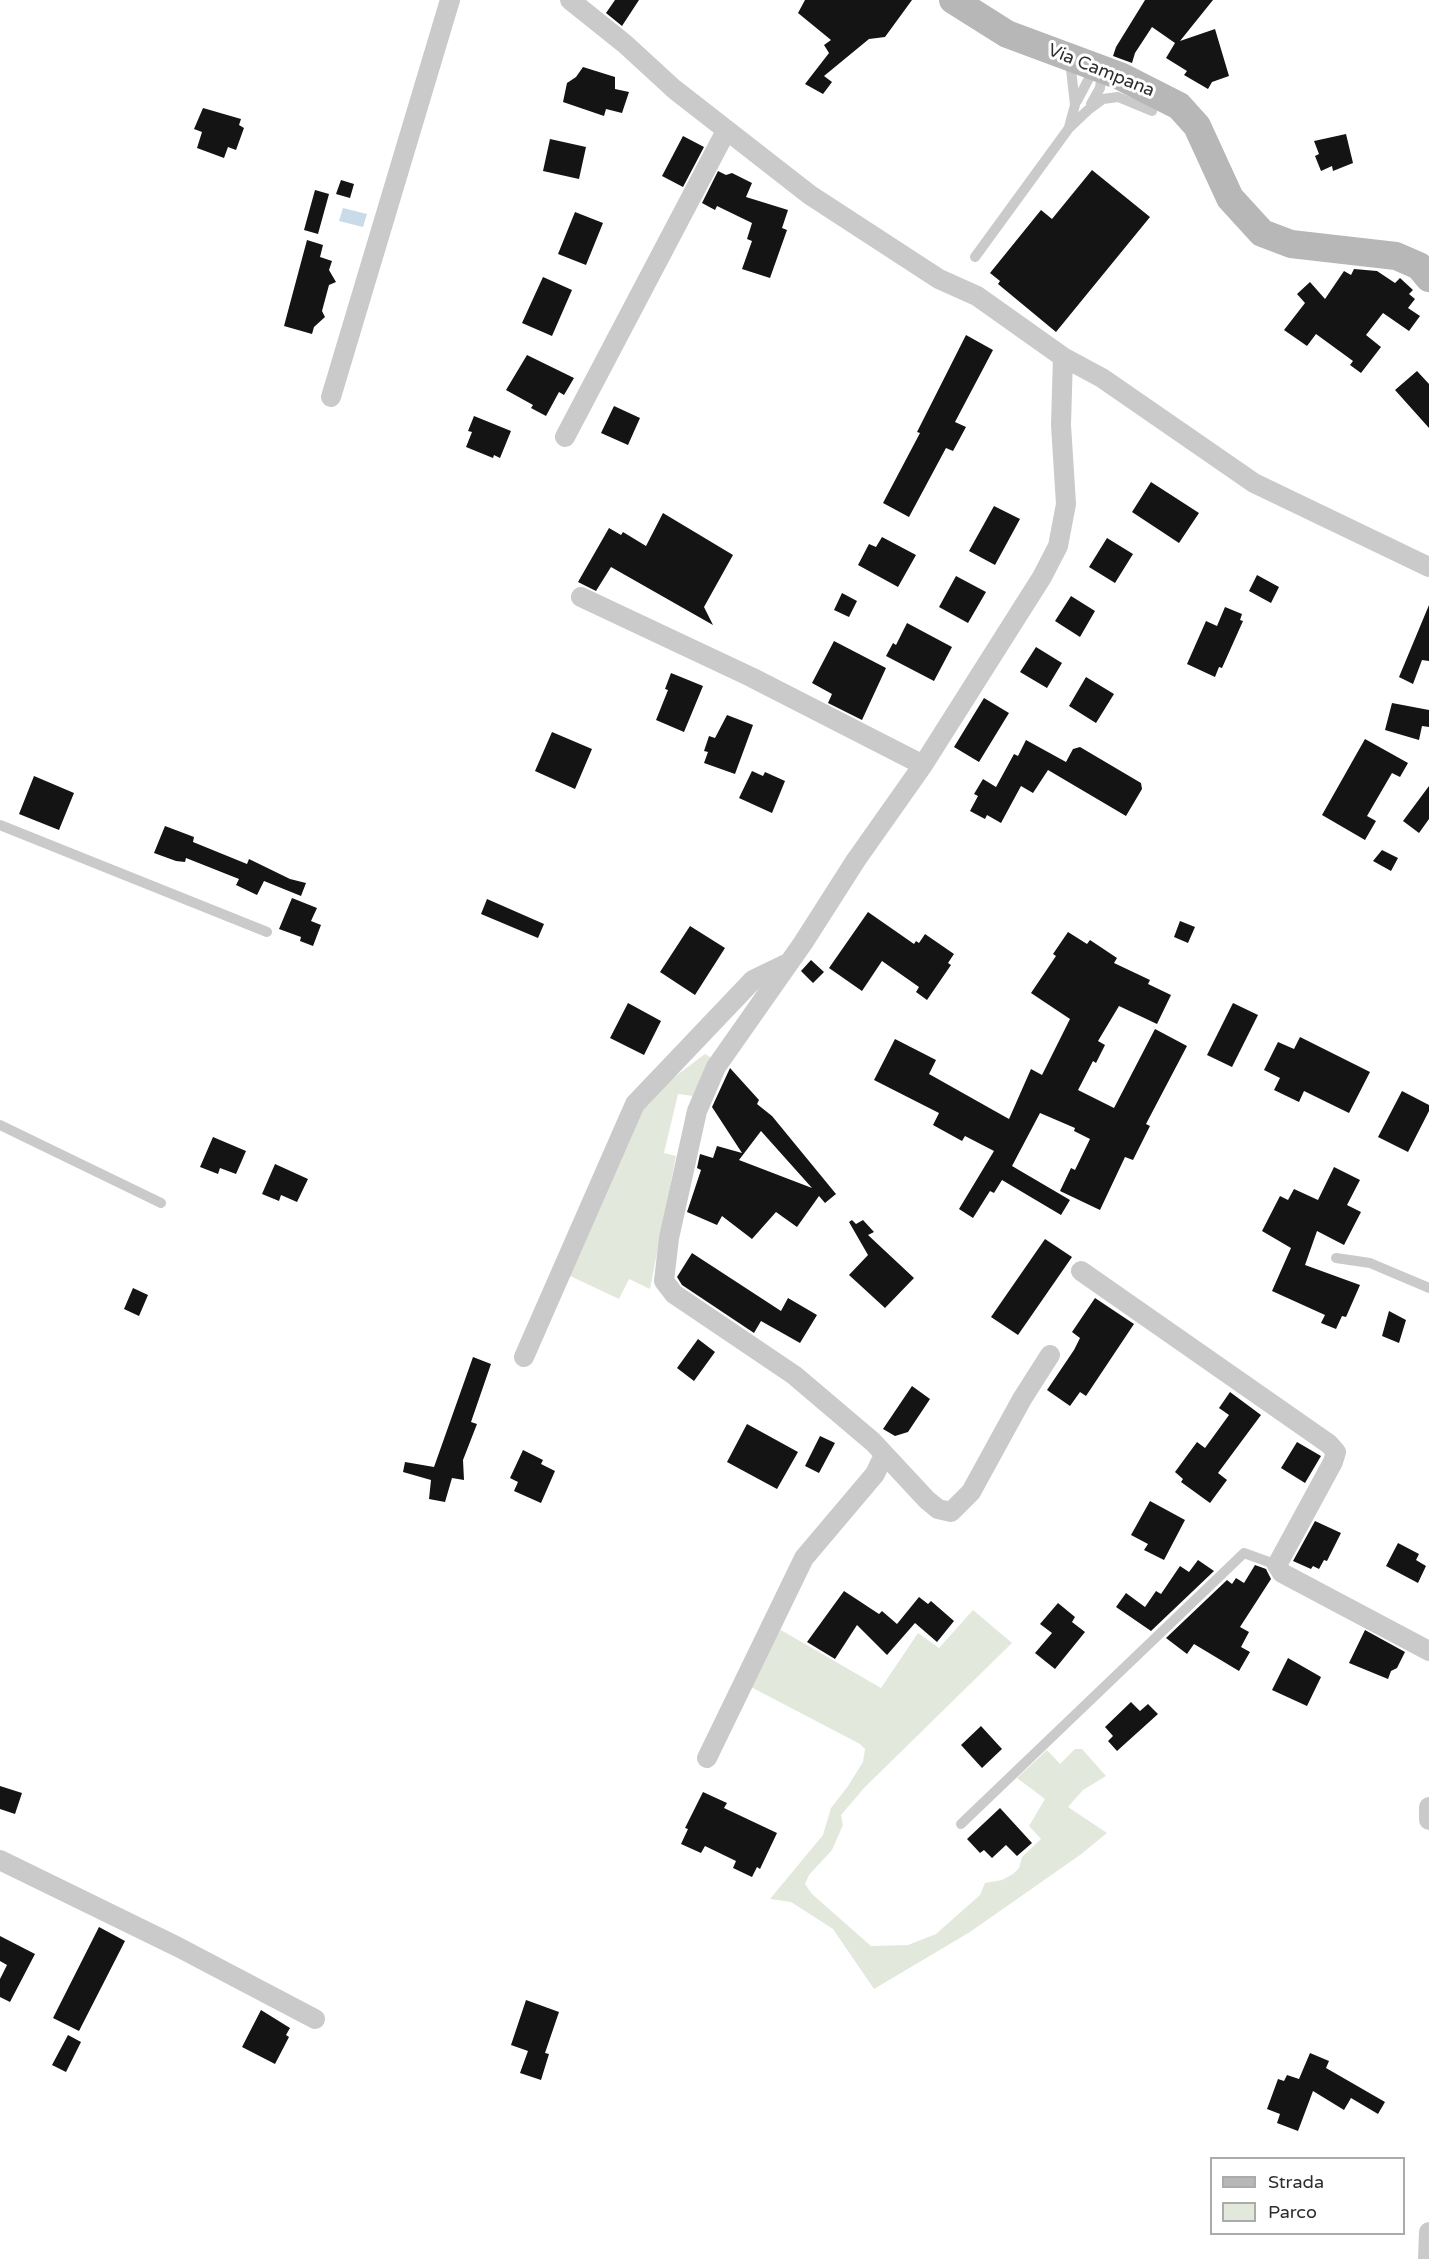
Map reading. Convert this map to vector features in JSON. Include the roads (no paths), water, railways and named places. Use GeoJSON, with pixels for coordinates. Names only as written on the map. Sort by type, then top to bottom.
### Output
{"type":"FeatureCollection","features":[{"type":"Feature","properties":{"kind":"main road","name":"Via Campana"},"geometry":{"type":"LineString","coordinates":[[953,0],[1006,34],[1160,94],[1179,106],[1197,126],[1230,198],[1262,233],[1291,244],[1396,256],[1419,266],[1429,278]]}},
{"type":"Feature","properties":{"kind":"street"},"geometry":{"type":"LineString","coordinates":[[331,397],[450,0]]}},
{"type":"Feature","properties":{"kind":"street"},"geometry":{"type":"LineString","coordinates":[[570,0],[726,131],[810,195],[939,279],[976,296],[1063,357],[1102,378],[1254,483],[1429,567]]}},
{"type":"Feature","properties":{"kind":"street"},"geometry":{"type":"LineString","coordinates":[[565,437],[726,131]]}},
{"type":"Feature","properties":{"kind":"street"},"geometry":{"type":"LineString","coordinates":[[1050,1355],[1022,1399],[971,1492],[951,1512],[938,1509],[927,1500],[900,1468],[873,1442],[794,1375],[674,1294],[664,1281],[669,1238],[697,1111],[716,1067],[923,765],[1030,596],[1058,546],[1066,504],[1060,425],[1063,357]]}},
{"type":"Feature","properties":{"kind":"street"},"geometry":{"type":"LineString","coordinates":[[581,597],[751,677],[923,765]]}},
{"type":"Feature","properties":{"kind":"street"},"geometry":{"type":"LineString","coordinates":[[524,1357],[635,1104],[753,980],[789,963]]}},
{"type":"Feature","properties":{"kind":"street"},"geometry":{"type":"LineString","coordinates":[[1081,1271],[1329,1444],[1336,1452],[1276,1565],[1282,1573],[1429,1651]]}},
{"type":"Feature","properties":{"kind":"street"},"geometry":{"type":"LineString","coordinates":[[707,1758],[804,1558],[874,1474],[884,1455]]}},
{"type":"Feature","properties":{"kind":"street"},"geometry":{"type":"LineString","coordinates":[[1429,1807],[1429,1820]]}},
{"type":"Feature","properties":{"kind":"street"},"geometry":{"type":"LineString","coordinates":[[0,1860],[178,1947],[315,2019]]}},
{"type":"Feature","properties":{"kind":"street"},"geometry":{"type":"LineString","coordinates":[[1428,2259],[1429,2232]]}},
{"type":"Feature","properties":{"kind":"lane"},"geometry":{"type":"LineString","coordinates":[[1069,128],[1074,105],[1089,65]]}},
{"type":"Feature","properties":{"kind":"lane"},"geometry":{"type":"LineString","coordinates":[[1074,105],[1089,65]]}},
{"type":"Feature","properties":{"kind":"lane"},"geometry":{"type":"LineString","coordinates":[[1088,110],[1100,88],[1089,65]]}},
{"type":"Feature","properties":{"kind":"lane"},"geometry":{"type":"LineString","coordinates":[[975,257],[1069,128],[1088,110],[1103,99],[1118,97],[1152,111]]}},
{"type":"Feature","properties":{"kind":"lane"},"geometry":{"type":"LineString","coordinates":[[0,825],[267,932]]}},
{"type":"Feature","properties":{"kind":"lane"},"geometry":{"type":"LineString","coordinates":[[0,1125],[160,1203]]}},
{"type":"Feature","properties":{"kind":"lane"},"geometry":{"type":"LineString","coordinates":[[1336,1258],[1370,1263],[1429,1288]]}},
{"type":"Feature","properties":{"kind":"lane"},"geometry":{"type":"LineString","coordinates":[[961,1824],[1244,1553],[1276,1565]]}},
{"type":"Feature","properties":{"kind":"water"},"geometry":{"type":"Polygon","coordinates":[[[343,208],[367,214],[363,227],[339,221],[343,208]]]}}]}
